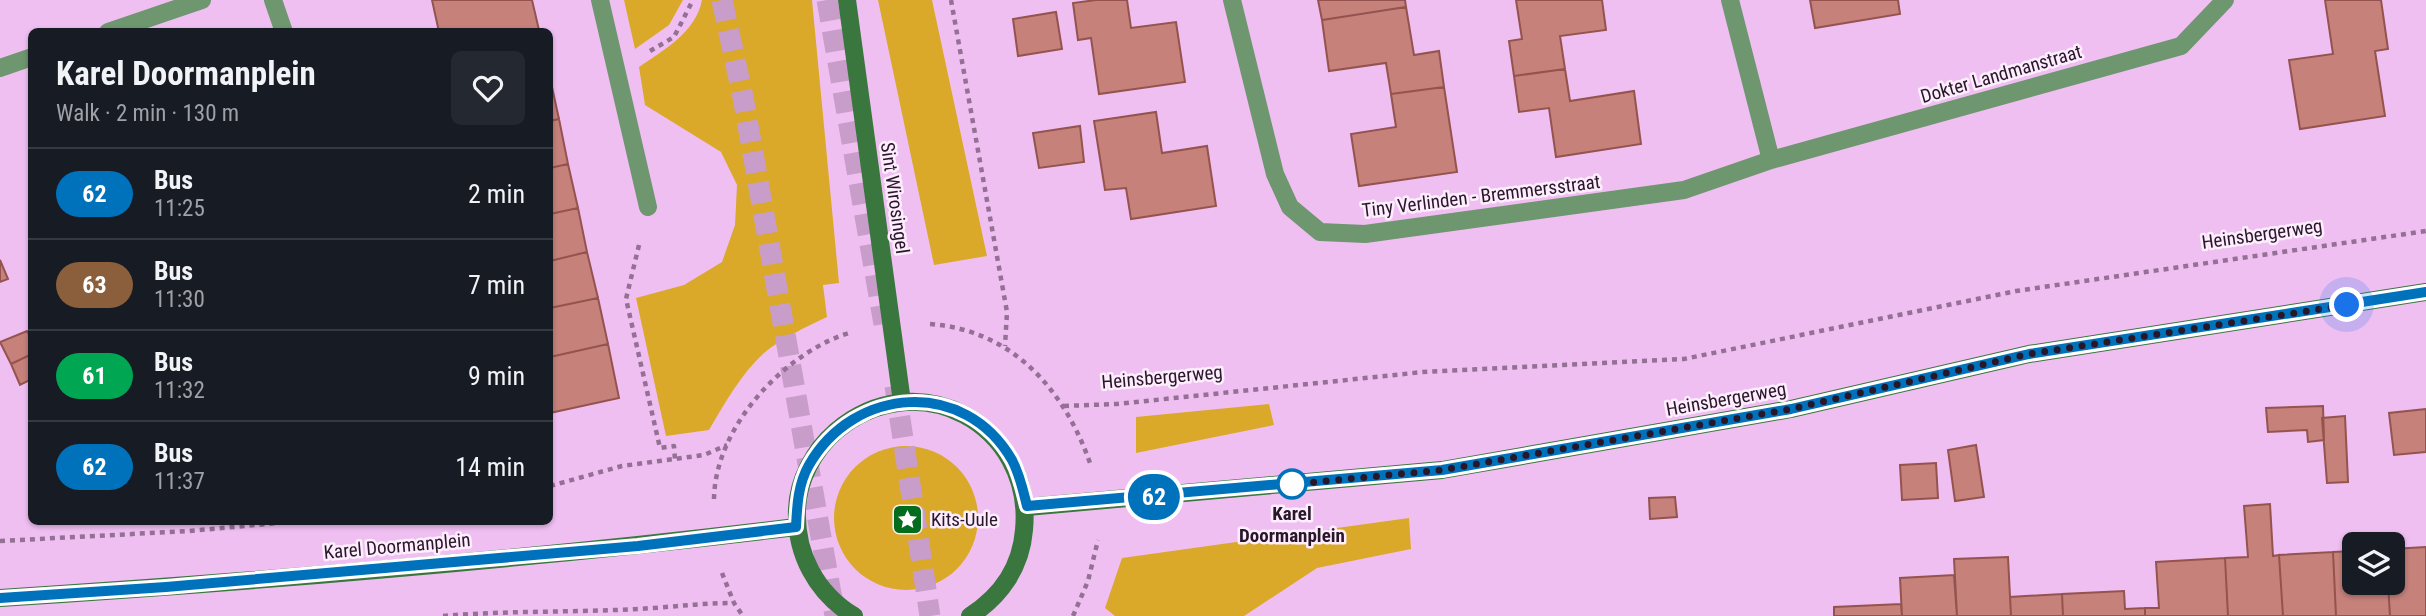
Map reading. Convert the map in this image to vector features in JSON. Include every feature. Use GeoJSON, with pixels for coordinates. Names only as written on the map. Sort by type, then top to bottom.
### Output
{"type":"FeatureCollection","features":[{"type":"Feature","properties":{"kind":"main road","name":"Sint Wirosingel"},"geometry":{"type":"LineString","coordinates":[[847,0],[902,401]]}},
{"type":"Feature","properties":{"kind":"main road","name":"Heinsbergerweg"},"geometry":{"type":"LineString","coordinates":[[1027,506],[1442,470],[1791,409],[2029,354],[2426,292]]}},
{"type":"Feature","properties":{"kind":"main road"},"geometry":{"type":"LineString","coordinates":[[854,616],[840,608],[818,585],[804,559],[796,527],[797,498],[807,467],[825,440],[850,419],[879,406],[902,401],[936,404],[967,416],[985,428],[1012,460],[1020,479],[1027,506],[1023,544],[1014,569],[1000,590],[984,607],[970,616]]}},
{"type":"Feature","properties":{"kind":"main road","name":"Karel Doormanplein"},"geometry":{"type":"LineString","coordinates":[[0,598],[166,587],[638,546],[796,527]]}},
{"type":"Feature","properties":{"kind":"street"},"geometry":{"type":"LineString","coordinates":[[120,28],[202,0]]}},
{"type":"Feature","properties":{"kind":"street"},"geometry":{"type":"LineString","coordinates":[[273,0],[283,28]]}},
{"type":"Feature","properties":{"kind":"street"},"geometry":{"type":"LineString","coordinates":[[600,0],[648,206]]}},
{"type":"Feature","properties":{"kind":"street","name":"Tiny Verlinden - Bremmersstraat"},"geometry":{"type":"LineString","coordinates":[[1232,0],[1275,174],[1290,207],[1320,232],[1365,234],[1684,190],[1771,160]]}},
{"type":"Feature","properties":{"kind":"street"},"geometry":{"type":"LineString","coordinates":[[1730,0],[1771,160]]}},
{"type":"Feature","properties":{"kind":"street","name":"Dokter Landmanstraat"},"geometry":{"type":"LineString","coordinates":[[1771,160],[2181,46],[2225,0]]}},
{"type":"Feature","properties":{"kind":"street"},"geometry":{"type":"LineString","coordinates":[[0,68],[28,58]]}},
{"type":"Feature","properties":{"kind":"path"},"geometry":{"type":"LineString","coordinates":[[616,72],[674,37],[693,0]]}},
{"type":"Feature","properties":{"kind":"path"},"geometry":{"type":"LineString","coordinates":[[951,0],[1007,312],[1005,346]]}},
{"type":"Feature","properties":{"kind":"path"},"geometry":{"type":"LineString","coordinates":[[648,206],[626,299],[660,448],[674,446],[675,460]]}},
{"type":"Feature","properties":{"kind":"path","name":"Heinsbergerweg"},"geometry":{"type":"LineString","coordinates":[[1064,406],[1130,402],[1423,372],[1684,359],[2016,291],[2426,231]]}},
{"type":"Feature","properties":{"kind":"path"},"geometry":{"type":"LineString","coordinates":[[553,485],[622,466],[704,455],[728,445]]}},
{"type":"Feature","properties":{"kind":"path"},"geometry":{"type":"LineString","coordinates":[[0,541],[256,525]]}},
{"type":"Feature","properties":{"kind":"path"},"geometry":{"type":"LineString","coordinates":[[443,616],[734,603]]}},
{"type":"Feature","properties":{"kind":"shaded area"},"geometry":{"type":"Polygon","coordinates":[[[624,0],[683,0],[669,25],[635,49],[624,0]]]}},
{"type":"Feature","properties":{"kind":"shaded area"},"geometry":{"type":"Polygon","coordinates":[[[702,0],[812,0],[839,283],[823,285],[827,317],[786,338],[764,353],[741,379],[709,430],[666,436],[636,298],[684,285],[722,262],[735,225],[737,185],[721,152],[645,105],[639,67],[686,31],[699,11],[702,0]]]}},
{"type":"Feature","properties":{"kind":"shaded area"},"geometry":{"type":"Polygon","coordinates":[[[878,0],[932,0],[987,256],[934,265],[878,0]]]}},
{"type":"Feature","properties":{"kind":"shaded area"},"geometry":{"type":"Polygon","coordinates":[[[1269,404],[1274,425],[1136,453],[1136,417],[1269,404]]]}},
{"type":"Feature","properties":{"kind":"shaded area"},"geometry":{"type":"Polygon","coordinates":[[[906,446],[934,451],[957,467],[973,490],[978,518],[973,546],[957,569],[934,585],[906,590],[878,585],[855,569],[839,546],[834,518],[839,490],[855,467],[878,451],[906,446]]]}},
{"type":"Feature","properties":{"kind":"shaded area"},"geometry":{"type":"Polygon","coordinates":[[[1409,518],[1411,549],[1317,568],[1244,616],[1115,616],[1105,608],[1122,558],[1409,518]]]}},
{"type":"Feature","properties":{"kind":"building"},"geometry":{"type":"Polygon","coordinates":[[[432,0],[532,0],[539,28],[438,28],[432,0]]]}},
{"type":"Feature","properties":{"kind":"building"},"geometry":{"type":"Polygon","coordinates":[[[1127,0],[1131,28],[1176,22],[1185,82],[1099,94],[1091,38],[1078,40],[1073,3],[1127,0]]]}},
{"type":"Feature","properties":{"kind":"building"},"geometry":{"type":"Polygon","coordinates":[[[1318,0],[1405,0],[1406,7],[1322,20],[1318,0]]]}},
{"type":"Feature","properties":{"kind":"building"},"geometry":{"type":"Polygon","coordinates":[[[1516,0],[1602,0],[1606,30],[1560,36],[1565,69],[1514,76],[1509,41],[1522,39],[1516,0]]]}},
{"type":"Feature","properties":{"kind":"building"},"geometry":{"type":"Polygon","coordinates":[[[1810,0],[1898,0],[1900,14],[1815,28],[1810,0]]]}},
{"type":"Feature","properties":{"kind":"building"},"geometry":{"type":"Polygon","coordinates":[[[2325,0],[2381,0],[2388,49],[2375,51],[2385,116],[2300,129],[2289,60],[2333,54],[2325,0]]]}},
{"type":"Feature","properties":{"kind":"building"},"geometry":{"type":"Polygon","coordinates":[[[1406,7],[1414,55],[1439,51],[1444,87],[1391,94],[1386,63],[1329,71],[1322,20],[1406,7]]]}},
{"type":"Feature","properties":{"kind":"building"},"geometry":{"type":"Polygon","coordinates":[[[1056,12],[1062,49],[1018,56],[1013,19],[1056,12]]]}},
{"type":"Feature","properties":{"kind":"building"},"geometry":{"type":"Polygon","coordinates":[[[1565,69],[1570,101],[1634,91],[1641,144],[1556,157],[1549,108],[1519,112],[1514,76],[1565,69]]]}},
{"type":"Feature","properties":{"kind":"building"},"geometry":{"type":"Polygon","coordinates":[[[1444,87],[1457,172],[1359,186],[1351,134],[1396,127],[1391,94],[1444,87]]]}},
{"type":"Feature","properties":{"kind":"building"},"geometry":{"type":"Polygon","coordinates":[[[553,92],[559,119],[553,120],[553,92]]]}},
{"type":"Feature","properties":{"kind":"building"},"geometry":{"type":"Polygon","coordinates":[[[1156,112],[1162,153],[1207,146],[1216,206],[1131,219],[1126,188],[1105,190],[1094,121],[1156,112]]]}},
{"type":"Feature","properties":{"kind":"building"},"geometry":{"type":"Polygon","coordinates":[[[559,119],[568,164],[553,167],[553,120],[559,119]]]}},
{"type":"Feature","properties":{"kind":"building"},"geometry":{"type":"Polygon","coordinates":[[[1080,126],[1084,162],[1039,168],[1033,133],[1080,126]]]}},
{"type":"Feature","properties":{"kind":"building"},"geometry":{"type":"Polygon","coordinates":[[[568,164],[578,208],[553,213],[553,167],[568,164]]]}},
{"type":"Feature","properties":{"kind":"building"},"geometry":{"type":"Polygon","coordinates":[[[578,208],[587,252],[553,260],[553,213],[578,208]]]}},
{"type":"Feature","properties":{"kind":"building"},"geometry":{"type":"Polygon","coordinates":[[[587,252],[598,298],[553,307],[553,260],[587,252]]]}},
{"type":"Feature","properties":{"kind":"building"},"geometry":{"type":"Polygon","coordinates":[[[0,260],[8,279],[0,282],[0,260]]]}},
{"type":"Feature","properties":{"kind":"building"},"geometry":{"type":"Polygon","coordinates":[[[598,298],[608,344],[553,356],[553,307],[598,298]]]}},
{"type":"Feature","properties":{"kind":"building"},"geometry":{"type":"Polygon","coordinates":[[[27,331],[28,356],[11,364],[0,342],[27,331]]]}},
{"type":"Feature","properties":{"kind":"building"},"geometry":{"type":"Polygon","coordinates":[[[608,344],[619,398],[553,412],[553,356],[608,344]]]}},
{"type":"Feature","properties":{"kind":"building"},"geometry":{"type":"Polygon","coordinates":[[[28,356],[28,381],[20,385],[11,364],[28,356]]]}},
{"type":"Feature","properties":{"kind":"building"},"geometry":{"type":"Polygon","coordinates":[[[2323,406],[2324,440],[2308,442],[2307,430],[2268,432],[2266,408],[2323,406]]]}},
{"type":"Feature","properties":{"kind":"building"},"geometry":{"type":"Polygon","coordinates":[[[2426,409],[2426,452],[2394,455],[2389,413],[2426,409]]]}},
{"type":"Feature","properties":{"kind":"building"},"geometry":{"type":"Polygon","coordinates":[[[2345,416],[2348,482],[2327,483],[2322,418],[2345,416]]]}},
{"type":"Feature","properties":{"kind":"building"},"geometry":{"type":"Polygon","coordinates":[[[1976,445],[1984,497],[1955,501],[1948,450],[1976,445]]]}},
{"type":"Feature","properties":{"kind":"building"},"geometry":{"type":"Polygon","coordinates":[[[1936,463],[1938,498],[1902,500],[1900,465],[1936,463]]]}},
{"type":"Feature","properties":{"kind":"building"},"geometry":{"type":"Polygon","coordinates":[[[1675,497],[1677,517],[1650,519],[1649,498],[1675,497]]]}},
{"type":"Feature","properties":{"kind":"building"},"geometry":{"type":"Polygon","coordinates":[[[2270,504],[2273,556],[2279,555],[2283,616],[2228,616],[2225,558],[2248,557],[2244,506],[2270,504]]]}},
{"type":"Feature","properties":{"kind":"building"},"geometry":{"type":"Polygon","coordinates":[[[2426,547],[2426,616],[2390,616],[2389,595],[2405,595],[2405,548],[2426,547]]]}},
{"type":"Feature","properties":{"kind":"building"},"geometry":{"type":"Polygon","coordinates":[[[2333,552],[2342,552],[2342,595],[2389,595],[2390,616],[2336,616],[2333,552]]]}},
{"type":"Feature","properties":{"kind":"building"},"geometry":{"type":"Polygon","coordinates":[[[2333,552],[2336,616],[2283,616],[2279,555],[2333,552]]]}},
{"type":"Feature","properties":{"kind":"building"},"geometry":{"type":"Polygon","coordinates":[[[2008,557],[2011,616],[1957,616],[1954,559],[2008,557]]]}},
{"type":"Feature","properties":{"kind":"building"},"geometry":{"type":"Polygon","coordinates":[[[2225,558],[2228,616],[2145,616],[2145,608],[2159,608],[2156,562],[2225,558]]]}},
{"type":"Feature","properties":{"kind":"building"},"geometry":{"type":"Polygon","coordinates":[[[1954,575],[1957,616],[1902,616],[1900,578],[1954,575]]]}},
{"type":"Feature","properties":{"kind":"building"},"geometry":{"type":"Polygon","coordinates":[[[2124,591],[2125,609],[2145,608],[2145,616],[2063,616],[2062,594],[2124,591]]]}},
{"type":"Feature","properties":{"kind":"building"},"geometry":{"type":"Polygon","coordinates":[[[2062,594],[2063,616],[2011,616],[2010,597],[2062,594]]]}},
{"type":"Feature","properties":{"kind":"building"},"geometry":{"type":"Polygon","coordinates":[[[1901,604],[1902,616],[1834,616],[1834,607],[1901,604]]]}},
{"type":"Feature","properties":{"kind":"tunnel"},"geometry":{"type":"LineString","coordinates":[[722,0],[743,97],[835,616]]}},
{"type":"Feature","properties":{"kind":"tunnel"},"geometry":{"type":"LineString","coordinates":[[827,0],[884,324]]}},
{"type":"Feature","properties":{"kind":"tunnel"},"geometry":{"type":"LineString","coordinates":[[895,386],[930,616]]}},
{"type":"Feature","properties":{"kind":"bus line","name":"62"},"geometry":{"type":"LineString","coordinates":[[0,598],[166,587],[638,546],[796,527],[797,498],[807,467],[825,440],[850,419],[879,406],[902,401],[936,404],[967,416],[985,428],[1012,460],[1027,506],[1099,502],[1442,470],[1791,409],[2029,354],[2426,292]]}},
{"type":"Feature","properties":{"kind":"place","name":"Karel Doormanplein"},"geometry":{"type":"Point","coordinates":[1292,484]}},
{"type":"Feature","properties":{"kind":"place","name":"Kits-Uule"},"geometry":{"type":"Point","coordinates":[908,519]}},
{"type":"Feature","properties":{"kind":"route"},"geometry":{"type":"LineString","coordinates":[[1292,484],[1284,485],[1442,470],[1791,409],[2029,354],[2347,305]]}}]}
